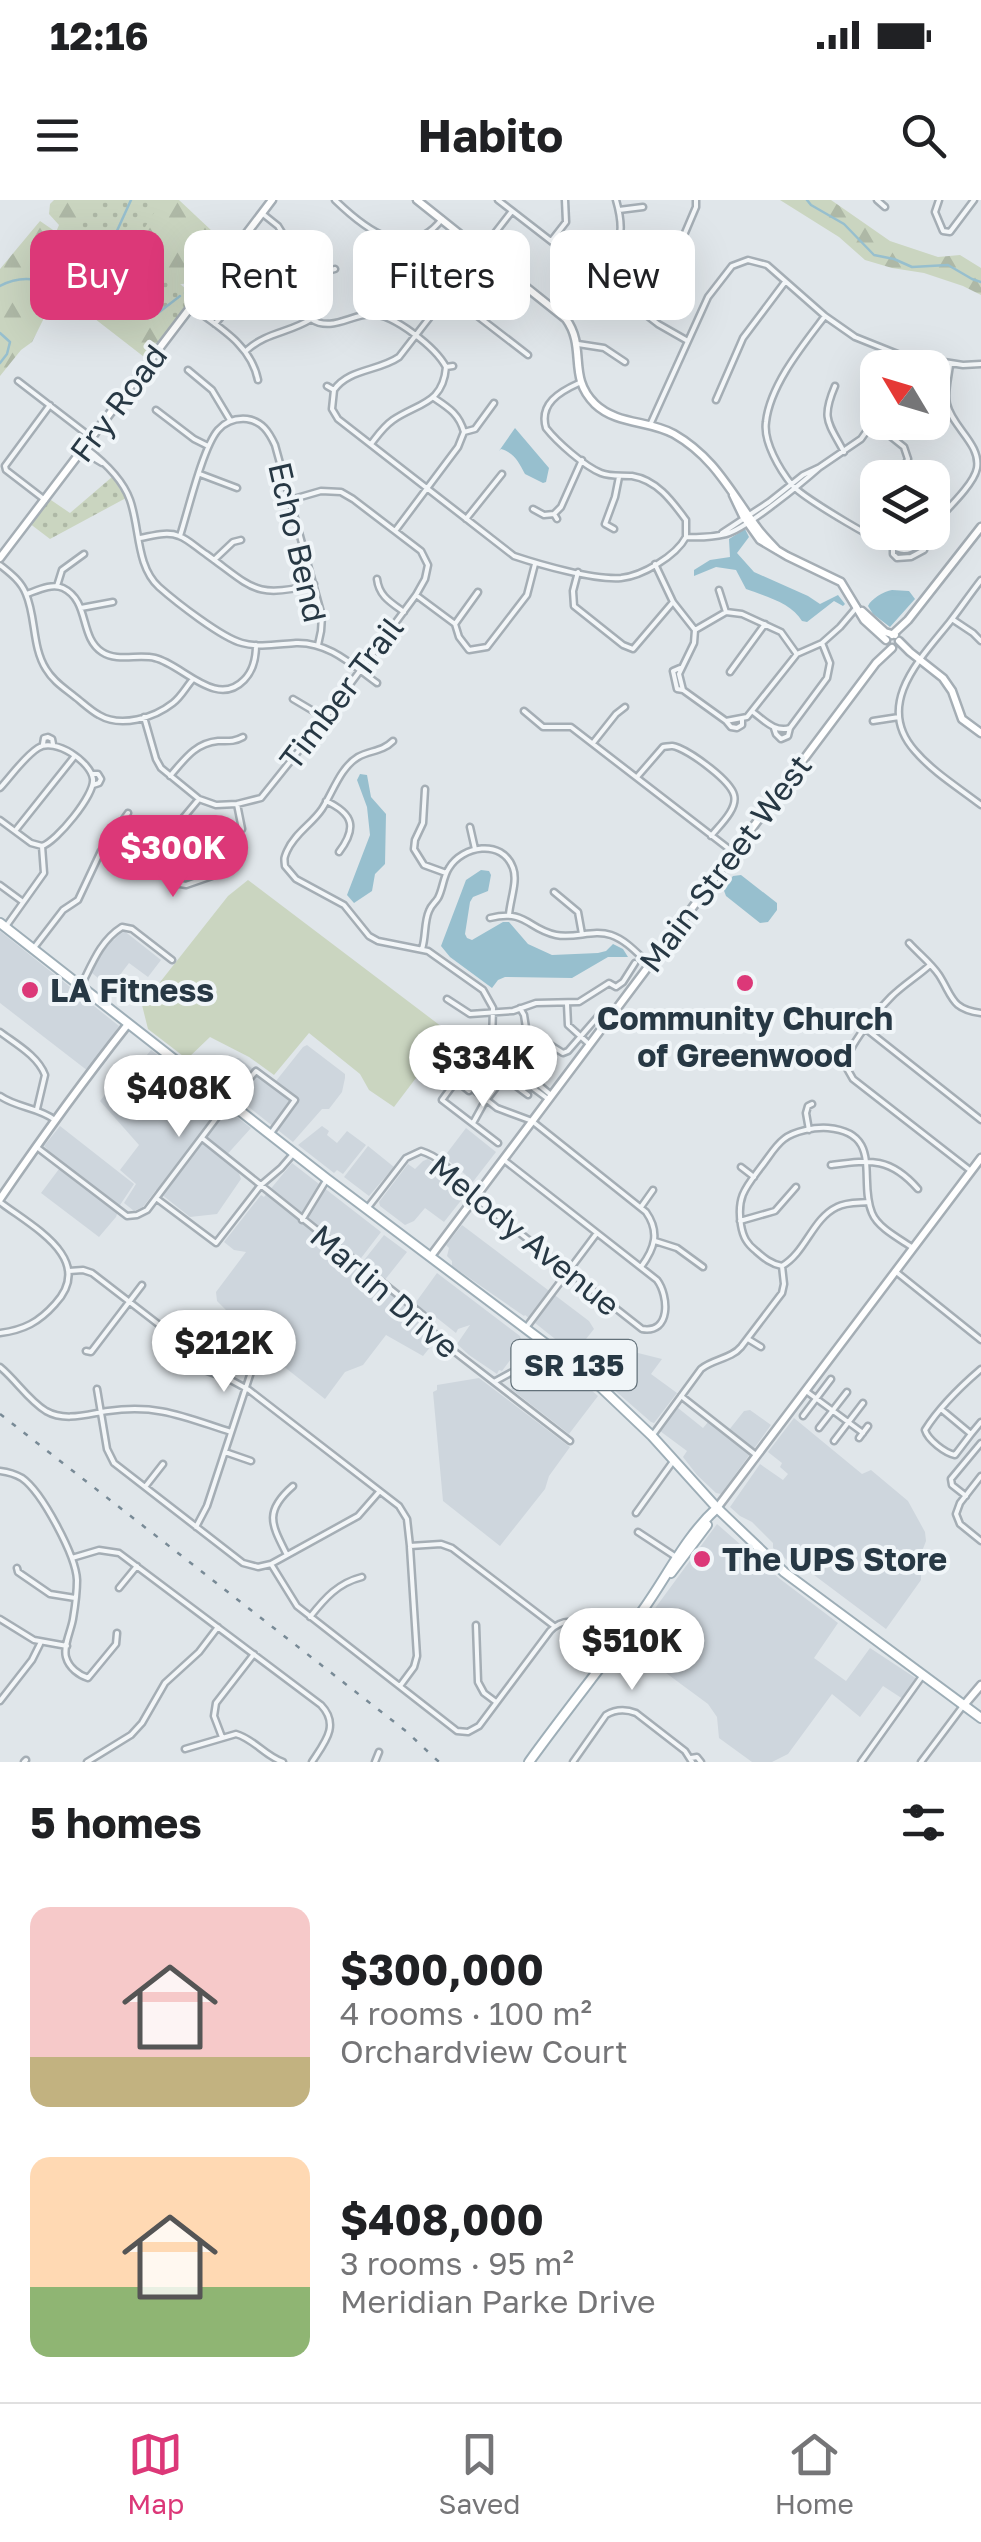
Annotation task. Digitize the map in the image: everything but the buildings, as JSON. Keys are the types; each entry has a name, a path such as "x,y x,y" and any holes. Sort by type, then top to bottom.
{"main road":[{"name":"SR 135","path":"3,925 327,1179 590,1377 652,1436 717,1508 800,1584 981,1718"},
{"path":"661,1584 676,1557 717,1508"},
{"path":"534,1759 717,1508"}],"street":[{"name":"Fry Road","path":"251,230 272,200"},
{"path":"334,200 372,230"},
{"path":"417,200 455,230"},
{"path":"498,200 550,240"},
{"path":"560,230 566,222 565,200"},
{"path":"616,200 620,230"},
{"path":"686,230 696,200"},
{"path":"877,200 885,207"},
{"path":"939,200 935,212 942,230 949,232 974,200"},
{"path":"619,210 644,207"},
{"path":"498,230 512,212"},
{"path":"263,214 280,230"},
{"path":"431,230 442,220"},
{"path":"650,424 708,297 732,266 742,261 767,265 825,316 854,336 886,350"},
{"path":"716,400 742,338 786,282"},
{"path":"530,290 574,330 579,383 596,405 618,419 670,431 709,459 760,540 841,582 857,606 892,641 943,678 962,719 981,732"},
{"path":"313,320 329,325 377,314 416,336 450,367 434,398 396,418 370,444"},
{"path":"825,316 788,366 765,424 770,448 793,486 860,528"},
{"name":"Fry Road","path":"1,556 184,317"},
{"path":"210,320 247,350 258,380"},
{"path":"215,324 218,320"},
{"path":"247,350 260,339 310,320"},
{"path":"429,320 388,364 340,380 334,390 332,409 338,419 514,556 536,564 624,578 671,556 686,537 686,520 650,482 602,474 550,434 543,422 544,411 551,400 579,383"},
{"path":"483,320 528,355"},
{"path":"653,320 686,340"},
{"path":"578,344 604,348 626,362"},
{"path":"950,364 981,364"},
{"path":"180,536 208,446 230,420 212,390 188,370"},
{"path":"18,381 92,438"},
{"path":"327,386 334,390"},
{"path":"835,386 826,419 844,452"},
{"path":"290,500 321,491 340,492 395,531 458,447 464,432 455,412 434,398"},
{"path":"464,432 475,429 494,404"},
{"path":"45,500 5,466 50,405"},
{"path":"156,410 208,446"},
{"path":"950,411 978,449 973,479 950,505"},
{"name":"Echo Bend","path":"230,420 254,420 270,434 322,616 318,645"},
{"path":"686,537 722,533 812,469 861,440"},
{"path":"84,449 102,462 130,499 144,564 156,584 227,638 243,644 318,645 336,653 377,684"},
{"path":"533,509 555,516 582,460"},
{"path":"200,474 237,488"},
{"path":"466,519 502,474"},
{"path":"973,479 981,475"},
{"path":"614,529 605,524 619,477"},
{"name":"Main Street West","path":"431,1256 981,527"},
{"name":"Timber Trail","path":"237,804 260,798 325,718 425,580 428,565 421,551 395,531"},
{"path":"140,538 180,536 248,585 262,590 289,591 314,584"},
{"path":"214,560 233,542 241,540"},
{"path":"57,586 62,570 84,554"},
{"path":"1,556 27,594 46,670 99,715 122,721 162,711 193,679"},
{"path":"416,594 454,624 469,650 486,647 528,595 536,564"},
{"path":"655,564 674,602 695,630 694,643 680,668 683,690 726,722 742,720 753,712 797,654 822,643 857,606"},
{"path":"578,572 572,591 574,606 633,649 674,602"},
{"path":"377,579 384,598 404,612"},
{"path":"981,580 920,660 901,693 900,717 905,737 917,754 981,804"},
{"path":"27,594 57,586 74,596 92,641 102,652 114,656 152,656 174,664 215,689 238,685 250,671 256,645"},
{"path":"719,590 726,612"},
{"path":"454,624 478,592"},
{"path":"81,608 113,602"},
{"path":"695,630 726,612 742,614 781,632 797,654"},
{"path":"952,619 981,642"},
{"path":"730,672 765,624"},
{"path":"753,712 774,728 790,728 827,678 830,663 822,643"},
{"path":"293,700 325,718"},
{"path":"592,744 625,707"},
{"path":"524,711 543,727 571,727 733,852"},
{"path":"144,717 161,768 199,799 216,805 237,804 242,830"},
{"path":"873,720 900,717"},
{"path":"170,776 202,745 243,738"},
{"path":"393,741 382,750 356,758 336,783 320,813 288,848 284,863 287,870 344,905 369,936 440,957 482,990 494,1013 492,1042 496,1054 529,1085 550,1097"},
{"path":"0,788 35,750 48,744 74,756 93,779 88,796 56,838 42,846 33,844 0,820"},
{"path":"637,777 663,747 673,746 720,775 734,794 734,802 710,836"},
{"path":"15,831 74,756"},
{"path":"425,789 424,823 414,849 424,864 446,873"},
{"path":"148,860 199,799"},
{"path":"326,801 342,810 350,821 349,836 339,852"},
{"path":"33,948 63,910 78,900 101,851 128,812"},
{"path":"117,826 137,842 148,860 174,884 186,885 212,876"},
{"path":"470,828 475,849"},
{"path":"3,925 44,873 42,846"},
{"path":"422,949 427,916 446,873 458,857 475,849 493,849 512,866 510,915"},
{"path":"0,885 23,902"},
{"path":"554,892 578,912 582,934"},
{"path":"490,918 510,915 552,934 613,936 650,964"},
{"path":"81,986 91,961 106,940 122,927 132,929 172,960"},
{"path":"909,944 940,977 956,1005 981,1013"},
{"path":"447,1000 470,1014 536,1003 580,1002 609,983 618,987 635,963"},
{"path":"930,965 894,994 866,1028 846,1056 846,1068 854,1079 971,1172"},
{"path":"567,1003 568,1025 590,1044"},
{"path":"520,1008 527,1034 561,1053 568,1051 601,1014"},
{"path":"0,1334 28,1327 47,1312 65,1291 69,1271 56,1245 0,1201 54,1120 128,1024"},
{"path":"866,1028 981,1120"},
{"path":"0,1032 44,1070 36,1109"},
{"path":"504,1160 640,1266 649,1255 655,1241 652,1221 641,1207 532,1122 504,1111 462,1086 464,1082 452,1070 468,1050 528,1095"},
{"path":"38,1148 127,1216 147,1210 256,1071 294,1099 270,1135"},
{"path":"473,1124 504,1077"},
{"path":"458,1078 442,1100 498,1144"},
{"path":"0,1096 54,1120"},
{"path":"809,1130 806,1113 812,1104"},
{"path":"782,1266 770,1262 743,1236 740,1199 784,1139 809,1130 829,1128 850,1134 863,1147 874,1219 913,1248"},
{"name":"Marlin Drive","path":"202,1138 424,1314 437,1336 570,1442"},
{"name":"Melody Avenue","path":"366,1209 406,1158 421,1151 455,1172 474,1197 649,1331 664,1316 666,1302 660,1283 640,1266"},
{"path":"156,1198 216,1243 261,1185 294,1153"},
{"path":"717,1508 981,1158"},
{"path":"831,1165 889,1165 918,1189"},
{"path":"740,1167 754,1177"},
{"path":"302,1220 327,1179"},
{"path":"740,1221 775,1211 796,1188"},
{"path":"641,1207 653,1190"},
{"path":"782,1266 832,1210 843,1204 869,1202"},
{"path":"525,1329 597,1232"},
{"path":"655,1241 678,1248 703,1268"},
{"path":"652,1436 708,1364 735,1354 748,1338 782,1293 782,1266"},
{"path":"69,1271 92,1273 162,1328 201,1369 246,1388 405,1514 417,1656 400,1686"},
{"path":"896,1271 981,1340"},
{"path":"86,1351 91,1352 142,1285"},
{"path":"748,1338 760,1348"},
{"path":"494,1382 524,1366 543,1342"},
{"path":"167,1362 182,1349"},
{"path":"0,1366 52,1414 74,1416 143,1407 231,1432"},
{"path":"196,1526 207,1506 254,1366"},
{"path":"981,1369 956,1390 925,1430 936,1444 955,1454 981,1422"},
{"path":"803,1416 831,1379"},
{"path":"97,1389 110,1457 116,1465 246,1565 272,1564 358,1516 380,1491"},
{"path":"806,1391 861,1435 868,1426"},
{"path":"818,1428 847,1392"},
{"path":"681,1396 758,1456"},
{"path":"834,1442 863,1403"},
{"path":"941,1409 971,1434"},
{"path":"966,1496 950,1480 981,1443"},
{"path":"225,1452 251,1461"},
{"path":"636,1513 674,1460"},
{"path":"145,1488 164,1464"},
{"path":"0,1471 26,1482 60,1531 72,1558 77,1578 66,1653 68,1663 88,1678 116,1644 117,1633"},
{"path":"981,1476 958,1508 957,1520 981,1541"},
{"path":"286,1556 273,1528 272,1516 282,1496 293,1486"},
{"path":"638,1532 676,1557"},
{"path":"410,1546 441,1544 452,1548 554,1626"},
{"path":"72,1558 97,1550 113,1551 321,1705 330,1715 330,1734 312,1762"},
{"path":"272,1564 293,1602 310,1617 464,1733 479,1726 554,1626 567,1620 578,1622 614,1648"},
{"path":"119,1588 137,1566"},
{"path":"17,1568 50,1594 75,1598"},
{"path":"310,1617 334,1590 362,1577"},
{"path":"0,1619 25,1636 67,1646"},
{"path":"476,1626 478,1682 496,1702"},
{"path":"87,1762 131,1735 165,1683 218,1627"},
{"path":"0,1701 41,1642"},
{"path":"222,1737 214,1716 216,1703 254,1654"},
{"path":"861,1762 924,1675"},
{"path":"0,1682 10,1689"},
{"path":"921,1762 981,1685"},
{"path":"572,1762 606,1715 628,1710 685,1751 691,1760 697,1757 700,1762"},
{"path":"185,1750 236,1734 283,1762"},
{"path":"375,1762 378,1752"}],"shaded area":[{"path":"123,930 161,960 148,977 129,963 110,988 92,973 93,968 112,939"},
{"path":"0,931 119,1026 88,1071 0,1003"},
{"path":"307,1045 345,1074 345,1078 342,1092 329,1109 322,1109 293,1142 217,1082 237,1058 276,1081"},
{"path":"151,1050 251,1128 223,1159 238,1171 241,1179 217,1214 190,1217 156,1190 143,1207 134,1211 124,1203 136,1184 120,1170 139,1145 100,1101 129,1065 138,1066"},
{"path":"60,1126 134,1184 116,1217 99,1237 41,1193 62,1165 44,1146"},
{"path":"322,1126 337,1143 347,1131 366,1145 343,1174 337,1170 334,1173 298,1145"},
{"path":"466,1128 496,1152 472,1183 444,1157"},
{"path":"368,1146 394,1167 369,1196 344,1177"},
{"path":"428,1159 450,1176 463,1198 444,1222 425,1208 405,1225 379,1202 408,1164 415,1169"},
{"path":"292,1163 381,1232 355,1266 411,1309 437,1273 520,1336 522,1344 502,1371 497,1374 457,1344 470,1325 456,1333 432,1314 429,1318 439,1336 423,1356 386,1335 363,1365 345,1372 325,1399 235,1328 228,1312 217,1301 216,1292 246,1252 234,1250 224,1242"},
{"path":"462,1225 589,1321 594,1329 574,1354 452,1266 446,1245"},
{"path":"384,1235 407,1252 384,1281 361,1264"},
{"path":"592,1340 603,1349 609,1343 662,1359 651,1374 677,1393 654,1423 604,1381 615,1366 600,1354 589,1368 583,1364 585,1360 580,1356"},
{"path":"538,1358 559,1373 565,1367 598,1396 569,1434 511,1389"},
{"path":"479,1378 570,1447 549,1476 545,1489 500,1546 443,1501 433,1392 437,1385"},
{"path":"678,1408 703,1428 708,1422 725,1435 744,1411 750,1410 771,1425 721,1494 697,1475 683,1457 687,1451 660,1431"},
{"path":"794,1418 862,1474 871,1470 908,1501 925,1532 921,1580 886,1629 790,1557 787,1560 752,1522 730,1507 760,1464 783,1480 788,1474 768,1452"},
{"path":"717,1524 838,1623 814,1658 846,1681 870,1648 917,1679 903,1699 883,1686 860,1717 832,1694 788,1754 772,1762 752,1762 719,1738 717,1717 708,1704 628,1645"}],"green space":[{"path":"54,200 179,200 211,230 184,230 184,284 176,285 174,324 148,360 96,320 164,320 164,230 57,230 59,225 49,214"},
{"path":"96,200 162,200 143,230 68,230"},
{"path":"780,200 831,200 890,241 938,257 960,255 981,268 981,295 924,273 865,260 839,237"},
{"path":"40,221 53,230 32,230"},
{"path":"30,233 30,320 43,320 32,342 0,376 0,269"},
{"path":"164,271 184,287 184,317 177,326 164,316"},
{"path":"112,477 126,498 50,539 29,523 48,498 70,513"},
{"path":"248,880 450,1033 394,1107 369,1090 360,1074 309,1033 274,1075 210,1037 187,1059 148,1029 142,1005 228,896"}],"water":[{"path":"515,428 549,468 546,482 525,474 513,456 499,451"},
{"path":"745,529 749,537 737,553 754,572 820,604 838,595 845,604 834,601 807,622 785,605 746,589 736,570 716,567 694,576 694,570 710,560 730,557 729,539"},
{"path":"892,590 909,591 915,599 890,627 868,606"},
{"path":"360,774 367,775 371,797 386,814 385,864 375,874 372,891 354,903 347,895 370,835 367,807 357,780"},
{"path":"481,870 491,875 488,891 470,902 467,938 472,940 509,922 528,944 552,955 598,953 613,944 628,957 608,957 572,978 505,977 492,988 441,946 466,880"},
{"path":"741,875 777,903 768,922 760,923 726,896 723,888 733,876"}],"waterway":[{"path":"0,286 31,279 61,292 99,282 118,266 111,244 131,200"},
{"path":"807,200 844,224 874,255 912,267 948,265 981,282"},
{"path":"164,308 180,296"},
{"path":"0,333 10,342 0,363"}],"railway":[{"path":"0,1414 407,1732 439,1762"}],"place":[{"name":"Community Church of Greenwood","path":"745,983"},
{"name":"LA Fitness","path":"30,990"},
{"name":"The UPS Store","path":"702,1559"}]}
